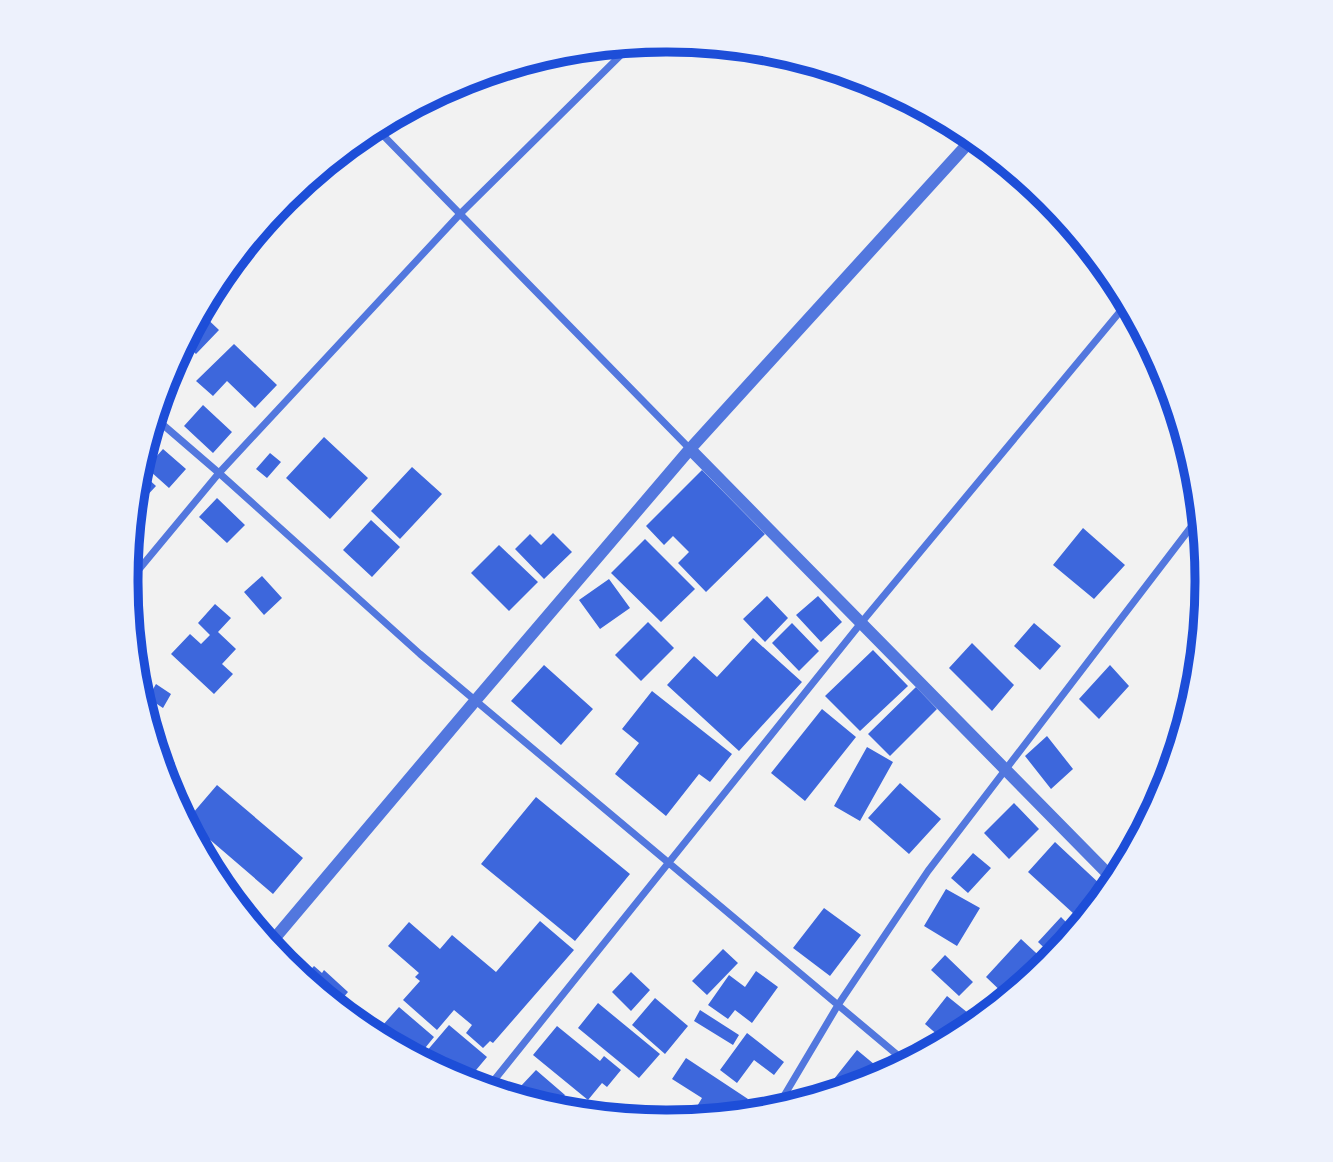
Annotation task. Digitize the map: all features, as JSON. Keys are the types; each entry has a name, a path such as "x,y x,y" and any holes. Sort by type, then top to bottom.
{"street":[{"path":"138,570 219,473 460,214 622,55"},
{"path":"383,135 1107,873"},
{"path":"276,937 690,449 966,146"},
{"path":"494,1080 861,623 1120,311"},
{"path":"162,424 419,654 898,1056"},
{"path":"784,1096 838,1005 928,870 1192,526"}],"building":[{"path":"208,319 219,330 196,354 192,350"},
{"path":"234,344 277,385 255,408 227,381 213,396 196,381"},
{"path":"203,405 232,432 213,453 184,426"},
{"path":"324,437 368,478 330,519 286,478"},
{"path":"163,449 186,469 169,488 150,471 153,456 155,458"},
{"path":"270,453 281,462 267,478 256,469"},
{"path":"412,467 442,494 400,539 371,511"},
{"path":"702,470 765,534 706,592 678,563 689,552 673,536 664,545 646,526"},
{"path":"148,479 156,486 145,498"},
{"path":"217,498 245,525 227,543 199,517"},
{"path":"371,520 400,547 372,577 343,550"},
{"path":"1083,528 1125,565 1094,599 1053,565"},
{"path":"553,533 572,552 544,579 515,549 530,534 541,545"},
{"path":"645,539 695,589 661,622 611,573"},
{"path":"499,545 538,582 509,611 471,573"},
{"path":"262,576 282,598 264,615 244,592"},
{"path":"609,579 630,608 600,629 579,600"},
{"path":"767,596 788,618 765,642 743,619"},
{"path":"818,596 842,622 821,642 796,615"},
{"path":"215,604 231,618 218,632 236,649 222,664 233,674 214,694 171,654 190,634 201,644 210,635 198,623"},
{"path":"648,622 674,648 641,681 615,655"},
{"path":"792,623 819,651 799,671 772,643"},
{"path":"1034,623 1061,646 1040,670 1014,646"},
{"path":"753,638 802,682 739,751 667,685 694,656 717,677"},
{"path":"972,643 1014,685 992,711 949,668"},
{"path":"873,650 908,686 860,731 825,696"},
{"path":"544,665 593,709 561,745 511,701"},
{"path":"1110,665 1129,686 1099,719 1079,699"},
{"path":"156,684 171,694 163,708 152,701 150,694"},
{"path":"916,687 937,709 890,756 868,734"},
{"path":"652,691 732,754 710,782 699,774 666,816 615,774 639,743 622,729"},
{"path":"822,709 856,737 805,801 771,773"},
{"path":"1047,736 1073,769 1051,789 1025,756"},
{"path":"867,747 893,762 860,821 834,806"},
{"path":"900,783 941,819 909,854 868,818"},
{"path":"217,785 303,858 273,894 203,834 192,814"},
{"path":"536,797 630,874 575,941 481,864"},
{"path":"1014,803 1039,829 1009,859 984,833"},
{"path":"1055,842 1100,884 1074,914 1028,872"},
{"path":"973,853 991,868 968,893 951,878"},
{"path":"946,889 980,908 957,946 924,926"},
{"path":"824,908 861,935 830,976 793,948"},
{"path":"1061,917 1068,924 1046,949 1038,942"},
{"path":"540,921 574,950 493,1043 490,1041 483,1048 466,1033 472,1025 454,1010 437,1030 403,1000 420,981 415,977 419,973 388,946 409,922 440,949 452,935 496,972"},
{"path":"1021,939 1039,956 1000,990 986,977"},
{"path":"723,949 738,963 707,995 692,981"},
{"path":"945,955 973,982 959,996 931,970"},
{"path":"314,966 322,973 324,970 348,992 343,998 310,971"},
{"path":"756,971 778,987 752,1023 735,1010 728,1019 708,1005 729,975 745,987"},
{"path":"631,972 650,990 631,1011 612,992"},
{"path":"947,996 969,1014 938,1035 925,1024"},
{"path":"655,998 688,1026 665,1054 632,1025"},
{"path":"598,1003 660,1054 639,1078 578,1028"},
{"path":"399,1007 434,1037 423,1050 382,1026"},
{"path":"700,1010 739,1035 733,1045 694,1021"},
{"path":"449,1025 487,1057 474,1073 426,1052"},
{"path":"557,1026 600,1061 604,1056 621,1070 607,1087 602,1083 588,1100 533,1055"},
{"path":"747,1033 784,1062 774,1075 754,1060 737,1083 720,1070"},
{"path":"857,1050 876,1066 836,1081 834,1079"},
{"path":"686,1058 748,1099 745,1103 696,1108 702,1098 672,1079"},
{"path":"536,1070 565,1095 562,1099 520,1087"}]}
